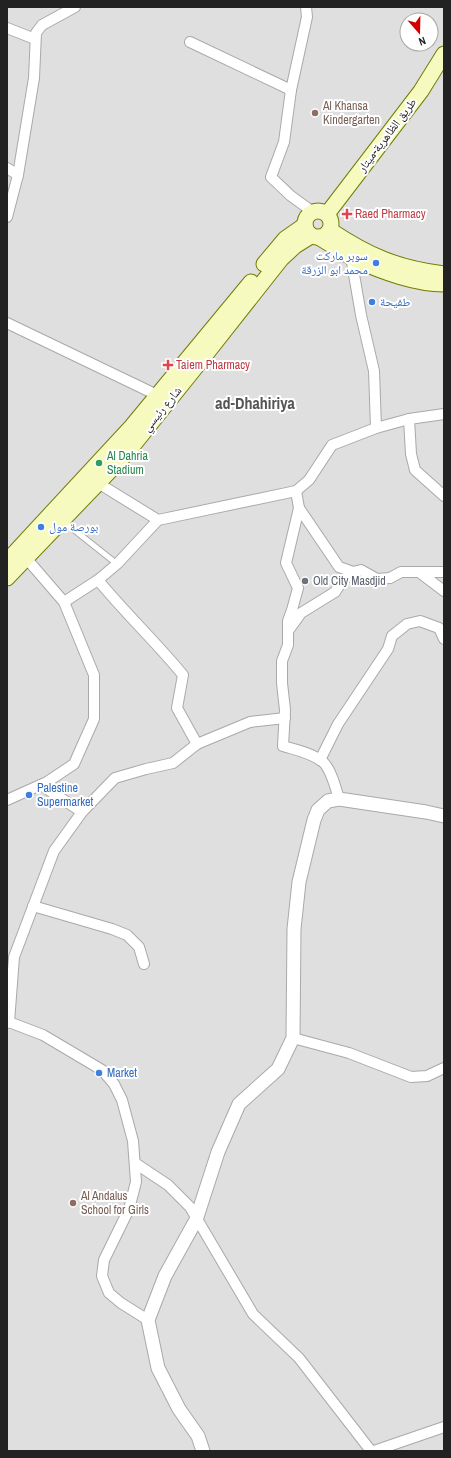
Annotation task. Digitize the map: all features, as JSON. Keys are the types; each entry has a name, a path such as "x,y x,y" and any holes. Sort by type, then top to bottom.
{"main road":[{"name":"طريق الظاهرية-ميتار","path":"318,226 421,91 444,54"},
{"path":"318,226 351,257 377,268 414,280 444,284"},
{"path":"318,226 380,259 404,267 444,274"},
{"name":"شارع رئيسي","path":"16,557 62,520 126,453 160,402 285,239 318,226"},
{"name":"شارع رئيسي","path":"7,578 16,557 132,426 160,402"}],"street":[{"path":"7,217 18,175 34,78 36,33 42,25 75,7"},
{"path":"306,7 307,17 291,90 284,142 271,177 291,196 318,226"},
{"path":"7,28 35,39"},
{"path":"190,42 291,90"},
{"path":"7,168 18,175"},
{"path":"351,257 361,314 374,371 376,428"},
{"path":"7,323 160,402"},
{"path":"64,602 98,580 117,564 158,520 296,491 309,480 332,445 376,428 409,419 444,414"},
{"path":"409,419 411,454 415,470 444,496"},
{"path":"98,482 158,520"},
{"path":"296,491 299,508 286,563 298,588 288,621 288,645 282,661 285,718 283,746 309,754 324,763 333,780 339,799"},
{"path":"299,508 339,568 353,572"},
{"path":"7,800 41,785 74,764 94,719 94,675 64,602 16,557"},
{"path":"288,631 302,613 335,592 342,581 353,572 361,570 377,579 390,578 401,572 444,572"},
{"path":"419,572 444,591"},
{"path":"98,580 118,605 155,642 183,675 178,708 197,744"},
{"path":"320,760 338,724 388,649 392,636 407,624 420,620 442,627 444,639"},
{"path":"148,1320 108,1293 102,1276 104,1260 129,1209 136,1182 133,1141 122,1100 114,1084 102,1070 43,1034 8,1022 11,956 33,906 54,850 82,812 114,778 173,763 197,744 250,722 285,718"},
{"path":"41,785 82,812"},
{"path":"203,1451 198,1436 179,1408 158,1368 148,1320 165,1276 196,1220 218,1152 239,1104 278,1069 293,1038 294,929 299,882 314,820 318,810 328,801 339,799 444,816"},
{"path":"33,906 112,929 127,935 139,947 144,964"},
{"path":"293,1038 349,1053 411,1077 427,1076 444,1068"},
{"path":"134,1163 168,1185 190,1207 196,1220 253,1314 299,1358 371,1451"},
{"path":"374,1451 444,1427"}],"lane":[{"path":"62,520 117,564"}],"shaded area":[{"path":"7,7 444,7 444,1451 7,1451"}],"place":[{"name":"Al Khansa Kindergarten","path":"315,113"},
{"name":"Raed Pharmacy","path":"347,214"},
{"name":"سوبر ماركت محمد ابو الزرقة","path":"376,263"},
{"name":"طفيحة","path":"372,302"},
{"name":"Taiem Pharmacy","path":"168,365"},
{"name":"Al Dahria Stadium","path":"99,463"},
{"name":"بورصة مول","path":"41,527"},
{"name":"Old City Masdjid","path":"305,581"},
{"name":"Palestine Supermarket","path":"29,795"},
{"name":"Market","path":"99,1073"},
{"name":"Al Andalus School for Girls","path":"73,1203"}],"district":[{"name":"ad-Dhahiriya","path":"255,403"}]}
